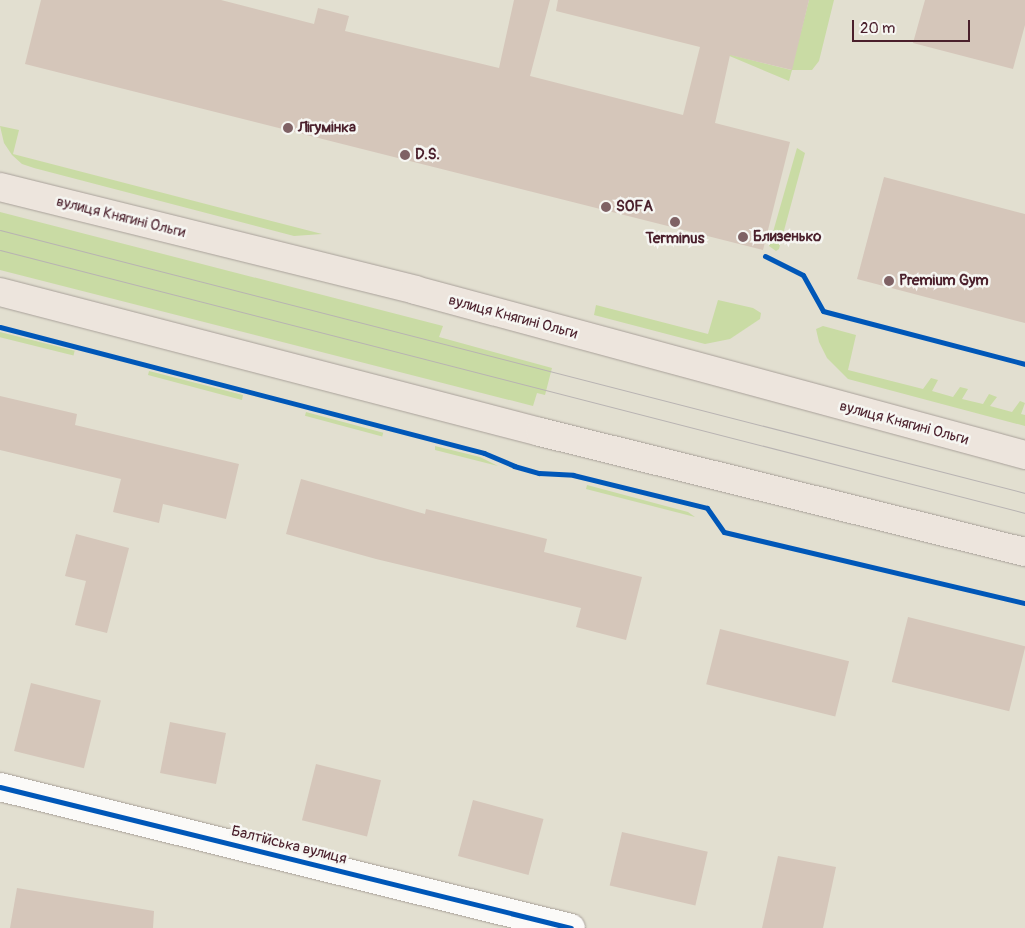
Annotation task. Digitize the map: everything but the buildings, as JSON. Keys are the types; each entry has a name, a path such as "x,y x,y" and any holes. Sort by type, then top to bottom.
{"main road":[{"name":"вулиця Княгині Ольги","path":"0,187 415,290 1025,455"},
{"path":"0,292 540,432 1025,552"}],"street":[{"name":"Балтійська вулиця","path":"0,787 571,928"}],"green space":[{"path":"809,0 834,0 819,61 812,70 792,70 789,81 720,52 791,70"},
{"path":"0,126 19,130 13,154 322,234 294,236 22,164 12,155 4,143"},
{"path":"797,148 805,153 779,249 776,251 769,246"},
{"path":"0,212 443,326 439,337 552,368 545,395 537,393 533,406 0,270"},
{"path":"718,300 753,308 761,313 760,319 730,339 705,344 594,315 596,305 708,334"},
{"path":"823,326 856,335 848,370 923,389 931,378 938,380 932,391 953,397 960,387 968,389 962,399 983,404 989,394 997,397 990,406 1012,412 1020,401 1025,403 1021,414 1025,415 1025,426 848,379 827,358 819,342 816,329"},
{"path":"0,332 75,351 74,355 0,337"},
{"path":"149,371 243,395 242,400 148,375"},
{"path":"306,412 383,433 382,437 305,416"},
{"path":"435,446 480,457 498,466 435,450"},
{"path":"587,485 688,512 695,517 586,489"}],"tram line":[{"path":"0,230 1025,493"},
{"path":"0,250 1025,513"}],"cycle path":[{"path":"765,256 803,275 823,311 1025,364"},
{"path":"0,327 484,453 514,466 539,473 573,475 707,508 724,532 1025,603"},
{"path":"0,787 571,928"}],"place":[{"name":"Лігумінка","path":"288,128"},
{"name":"D.S.","path":"405,155"},
{"name":"SOFA","path":"606,207"},
{"name":"Terminus","path":"675,222"},
{"name":"Близенько","path":"743,237"},
{"name":"Premium Gym","path":"889,281"}]}
